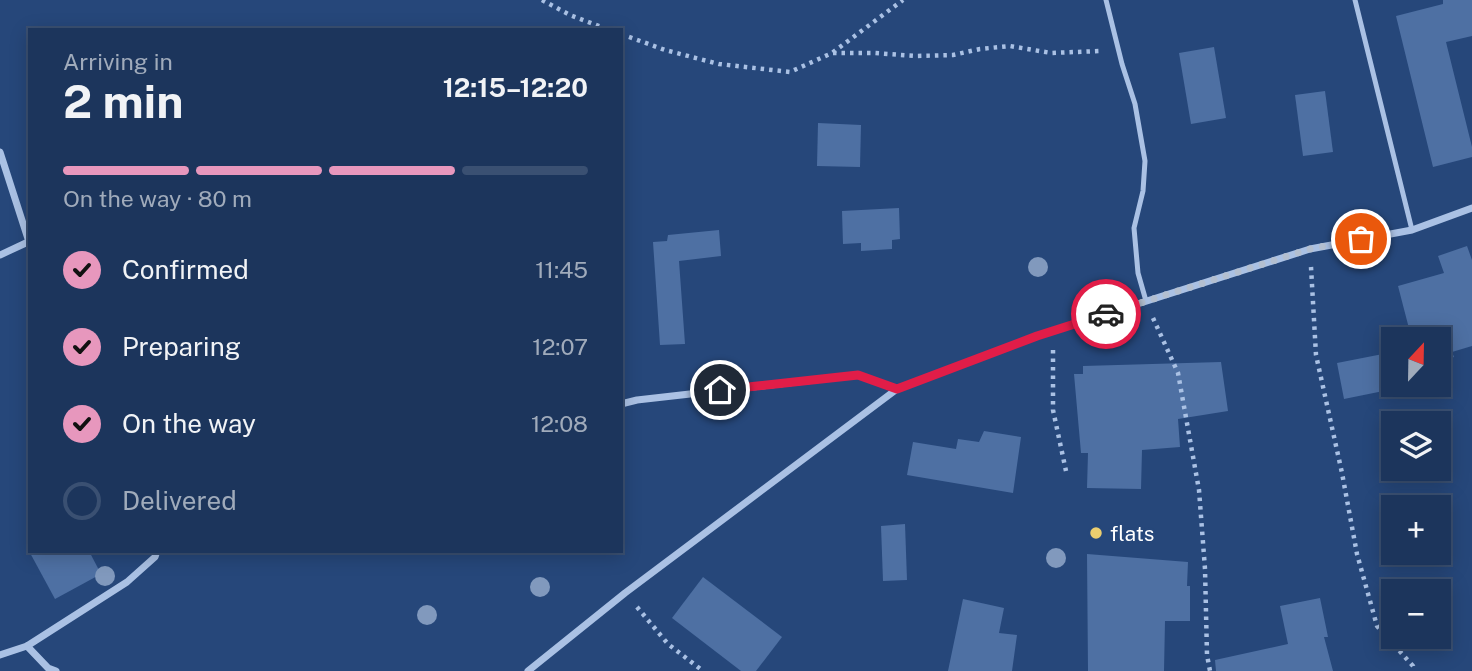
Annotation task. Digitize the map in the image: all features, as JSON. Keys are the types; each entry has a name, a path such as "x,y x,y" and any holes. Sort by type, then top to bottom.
{"street":[{"path":"0,152 28,241"},
{"path":"528,671 625,593 897,389 1052,331 1310,249 1412,230 1472,208"},
{"path":"0,255 28,244"},
{"path":"623,404 858,375 897,389"},
{"path":"0,655 27,646 127,582 155,558 156,553"},
{"path":"27,646 48,668 56,671"}],"lane":[{"path":"1106,0 1135,104 1145,161 1143,191 1134,228 1138,273 1146,301"},
{"path":"1355,0 1412,230"}],"path":[{"path":"541,0 604,28"},
{"path":"623,35 665,50 719,64 790,72 832,53 903,0"},
{"path":"832,53 953,55 1010,46 1051,52 1119,50"},
{"path":"1310,249 1316,355 1357,554 1377,626 1413,666 1414,671"},
{"path":"1146,301 1178,373 1199,490 1210,671"},
{"path":"1052,331 1053,410 1066,471"},
{"path":"625,593 668,644 704,671"}],"building":[{"path":"1443,0 1472,0 1472,36 1446,42 1472,147 1472,157 1433,167 1396,16 1443,4"},
{"path":"1214,47 1226,118 1191,124 1179,53"},
{"path":"1325,91 1333,152 1303,156 1295,95"},
{"path":"818,123 861,125 860,167 817,166"},
{"path":"899,208 900,239 892,240 892,249 861,251 861,243 843,244 842,211"},
{"path":"719,230 721,256 679,261 685,344 660,345 653,242 667,241 668,235"},
{"path":"1467,246 1472,260 1472,346 1452,352 1454,357 1451,358 1451,327 1409,327 1398,286 1444,273 1438,256"},
{"path":"1381,354 1381,391 1344,399 1337,363"},
{"path":"1221,362 1228,411 1178,419 1180,447 1142,450 1141,489 1087,488 1088,453 1081,453 1074,374 1083,374 1083,366"},
{"path":"984,431 1021,437 1013,493 907,475 913,442 956,449 958,439 979,442"},
{"path":"905,524 907,580 883,581 881,526"},
{"path":"30,553 90,553 101,574 55,599"},
{"path":"1087,554 1188,562 1190,621 1165,621 1164,671 1088,671"},
{"path":"703,577 782,637 756,671 741,671 672,618"},
{"path":"1320,598 1328,637 1324,637 1333,671 1216,671 1215,660 1288,644 1280,606"},
{"path":"963,599 1004,608 999,633 1017,635 1012,671 948,671"}],"way so far":[{"path":"1106,314 1310,249 1361,239"}],"place":[{"name":"flats","path":"1096,533"}],"route":[{"path":"720,390 858,375 897,389 1037,336 1106,314"}]}
